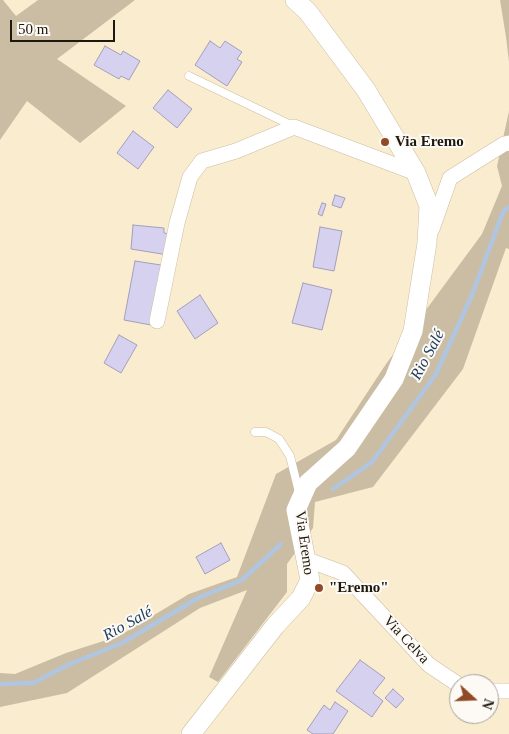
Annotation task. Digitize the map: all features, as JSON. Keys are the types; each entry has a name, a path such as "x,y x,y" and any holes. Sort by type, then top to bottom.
{"street":[{"name":"Via Eremo","path":"191,734 275,626 301,598 310,580 308,560 296,510 308,483 347,448 394,379 413,331 427,243 429,206 416,173 366,90 308,12 294,0"},
{"path":"157,321 190,177 202,161 236,151 294,127 416,173"},
{"path":"427,243 450,178 504,144 509,144"},
{"name":"Via Celva","path":"308,560 344,573 429,665 449,678"}],"lane":[{"path":"189,76 294,127"},
{"path":"255,432 266,432 279,439 290,456 301,499"}],"shaded area":[{"path":"0,0 3,0 16,16 38,0 135,0 57,59 126,106 80,143 27,101 0,140"},
{"path":"500,0 509,0 509,62 506,37"},
{"path":"509,111 509,249 506,248 463,369 373,487 315,502 313,528 287,564 287,592 218,682 209,677 247,590 200,608 67,693 0,707 0,673 15,674 66,653 119,636 189,594 237,577 276,474 336,440 386,364 482,234 502,186 497,166"}],"building":[{"path":"210,41 220,48 225,41 242,52 237,59 242,62 227,86 195,65"},
{"path":"105,46 121,55 123,51 140,61 129,80 121,76 119,79 94,65"},
{"path":"168,90 192,109 177,128 153,108"},
{"path":"133,131 154,147 138,169 117,153"},
{"path":"335,195 345,198 341,208 332,205"},
{"path":"322,203 326,204 322,216 318,214"},
{"path":"133,225 164,228 164,233 170,234 168,255 131,249"},
{"path":"320,227 342,231 334,271 313,267"},
{"path":"135,261 161,265 151,325 124,320"},
{"path":"303,283 332,290 322,330 292,323"},
{"path":"200,295 218,323 195,339 177,311"},
{"path":"119,335 137,345 121,373 104,363"},
{"path":"221,543 230,560 205,574 196,557"},
{"path":"360,660 385,678 373,693 383,701 372,717 336,691"},
{"path":"393,689 404,699 396,708 385,698"},
{"path":"335,702 348,711 333,734 313,734 307,730 324,705 330,710"}],"waterway":[{"name":"Rio Salé","path":"333,489 372,462 436,374 472,295 503,212 509,207"},
{"name":"Rio Salé","path":"0,684 33,683 70,664 122,643 198,598 242,580 281,544"}],"place":[{"name":"Via Eremo","path":"385,142"},
{"name":"\"Eremo\"","path":"319,588"}]}
